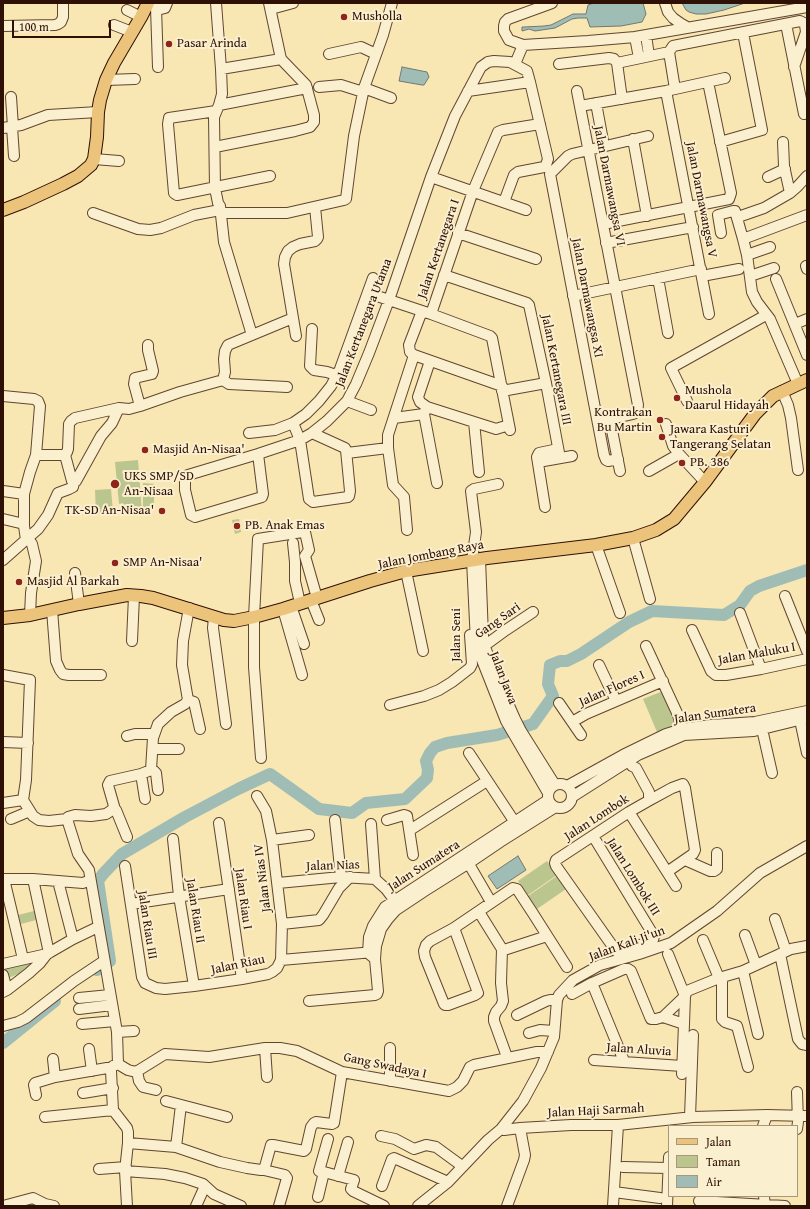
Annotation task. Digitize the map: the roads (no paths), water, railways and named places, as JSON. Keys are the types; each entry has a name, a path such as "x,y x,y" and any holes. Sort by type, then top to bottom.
{"main road":[{"path":"3,210 49,191 78,176 91,165 94,159 100,100 106,80 114,63 141,17 152,5"},
{"name":"Jalan Jombang Raya","path":"3,618 30,615 127,595 153,598 224,620 234,620 254,617 406,571 473,560 596,545 633,538 656,530 674,519 755,414 773,396 802,382"}],"street":[{"path":"3,26 58,24 61,22 63,3"},
{"path":"152,5 161,10 165,8 167,3"},
{"path":"216,3 222,94 214,117 215,188 224,242 252,335"},
{"path":"215,147 295,131 312,125 315,118 307,88 281,59 270,6 293,3"},
{"path":"93,213 138,228 150,230 161,228 194,215 220,212 288,213 346,199 354,136 363,90 390,14 392,3"},
{"path":"552,3 508,19 504,26 506,37 511,42 520,44 588,41 646,35 807,7"},
{"path":"665,3 668,12 673,18 680,24 687,27"},
{"path":"152,5 158,67"},
{"path":"127,10 141,17"},
{"path":"560,64 609,58 614,59 617,62 669,52 672,46 800,21 804,23 806,32 794,67"},
{"path":"786,24 804,114"},
{"path":"114,25 132,32"},
{"path":"720,142 762,130 743,33"},
{"path":"646,35 649,56"},
{"path":"635,36 639,58"},
{"path":"504,202 514,175 518,172 544,167 548,159 527,71 512,63 520,44"},
{"path":"329,54 361,47 376,54"},
{"name":"Jalan Darmawangsa V","path":"669,52 671,90 689,208 709,314"},
{"path":"221,69 281,59"},
{"name":"Jalan Kertanegara Utama","path":"258,454 263,494 262,497 195,517 192,516 184,484 187,476 300,440 328,421 347,401 354,389 389,300 431,177 455,116 481,67 494,60 512,63"},
{"path":"617,62 622,99"},
{"path":"580,106 671,90 725,78"},
{"path":"106,80 135,79"},
{"path":"468,91 530,82"},
{"path":"603,224 726,201 729,199 731,196 708,82"},
{"path":"319,87 340,85 391,98"},
{"path":"270,176 177,195 174,193 168,120 170,117 307,88"},
{"name":"Jalan Darmawangsa VI","path":"577,91 639,409 633,414 610,420"},
{"path":"11,97 9,127 14,156"},
{"name":"Jalan Darmawangsa VI","path":"596,103 604,146"},
{"path":"9,127 48,115 98,112"},
{"name":"Jalan Kertanegara I","path":"414,355 410,352 409,345 444,275 472,192 498,132 540,124"},
{"path":"588,149 648,136"},
{"path":"633,139 647,216"},
{"path":"783,142 785,169 790,193"},
{"name":"Jalan Darmawangsa XI","path":"588,149 568,156 550,174 605,459 608,461 618,459"},
{"path":"94,159 119,161"},
{"path":"768,177 785,169"},
{"path":"738,218 764,208 790,193 807,176"},
{"path":"431,177 472,192"},
{"name":"Jalan Kertanegara I","path":"472,192 526,210"},
{"path":"296,336 284,257 293,247 317,239 315,207"},
{"path":"721,233 718,215 734,211 736,212 747,255 752,292 766,315 770,318 802,382"},
{"path":"743,239 807,215"},
{"path":"606,243 693,227"},
{"path":"458,234 536,259"},
{"path":"747,255 770,247"},
{"path":"750,276 774,268"},
{"path":"573,296 658,278 739,269"},
{"name":"Jalan Kertanegara III","path":"444,275 529,305 546,383 559,454"},
{"path":"249,433 275,430 293,423 306,414 331,386 340,369 373,278"},
{"path":"658,278 668,333"},
{"path":"776,279 807,355"},
{"path":"368,293 426,312 490,336 492,338 509,428 496,429 474,422 425,411 394,418"},
{"path":"687,401 671,368 766,315"},
{"path":"224,380 224,359 228,345 293,318"},
{"path":"795,324 807,319"},
{"path":"312,329 310,366 314,370 336,375"},
{"path":"140,406 134,384 135,378 152,374 148,345"},
{"path":"408,530 404,498 393,484 388,448 388,435 414,355 502,389 546,383"},
{"path":"430,361 418,397 425,411 438,483"},
{"path":"224,380 229,384 287,387"},
{"path":"74,482 72,480 65,455 68,448 69,424 75,418 119,408 129,409 180,392 224,380"},
{"path":"782,391 788,405 791,418 798,470"},
{"path":"3,396 34,399 40,406 36,456 24,494 24,524 27,539 32,544 36,561 31,593 30,615"},
{"path":"347,401 371,410"},
{"path":"3,560 38,529 48,515 58,493 73,487 74,482 76,481 101,436 112,423 119,408"},
{"path":"598,422 610,420 620,471"},
{"path":"474,422 479,472"},
{"path":"293,423 300,440 309,499 313,502 350,496 347,453 344,448 312,433"},
{"path":"666,424 673,446 704,482"},
{"path":"347,453 388,448"},
{"path":"545,507 538,462 559,454 572,456"},
{"path":"649,471 679,454"},
{"path":"36,456 65,455"},
{"path":"473,560 476,532 471,491 498,484"},
{"path":"3,491 24,494"},
{"path":"3,519 24,524"},
{"path":"261,758 254,666 254,617 258,539 304,532 309,550 305,556 308,567 300,603 302,675"},
{"path":"633,538 650,599"},
{"path":"293,542 295,581 300,603 304,644"},
{"path":"596,545 620,613"},
{"name":"Jalan Jawa","path":"473,560 476,643 481,648 504,694 513,725 550,800"},
{"name":"Jalan Seni","path":"390,705 424,696 439,690 470,668 472,664 469,585 473,560"},
{"path":"295,570 308,567"},
{"path":"406,571 423,651"},
{"path":"75,573 80,604"},
{"path":"132,641 134,596"},
{"path":"785,596 807,651"},
{"path":"300,603 319,620"},
{"path":"188,700 182,665 183,641 189,608"},
{"path":"52,610 56,661 60,670 64,674 69,675 101,675"},
{"name":"Gang Sari","path":"481,648 533,612"},
{"path":"740,613 761,669"},
{"path":"214,617 213,628 226,724"},
{"name":"Jalan Maluku I","path":"692,630 711,671 714,674 726,675 807,659"},
{"path":"646,646 678,715 683,732"},
{"path":"599,665 616,701"},
{"path":"3,675 30,680 24,800 33,816 39,820 49,821 67,819 68,817 75,815 91,816 106,814 113,808"},
{"name":"Jalan Flores I","path":"572,722 586,714 663,681"},
{"path":"188,700 194,702 200,729"},
{"path":"127,837 116,810 113,808 108,782 149,771 151,768 154,734 158,724 170,712 185,704 188,700"},
{"name":"Jalan Flores I","path":"559,703 581,735"},
{"name":"Jalan Sumatera","path":"572,797 638,755 683,732 755,722 807,711"},
{"path":"804,719 807,752"},
{"name":"Jalan Sumatera","path":"683,732 754,731 804,719"},
{"name":"Jalan Jawa","path":"513,725 555,785"},
{"path":"762,729 772,773"},
{"path":"127,736 135,734 154,734"},
{"path":"3,742 28,743"},
{"path":"153,749 179,748"},
{"path":"469,753 514,822"},
{"name":"Jalan Sumatera","path":"567,786 628,761"},
{"name":"Jalan Lombok","path":"628,761 644,795 650,798"},
{"path":"151,768 156,773 158,790"},
{"path":"141,774 145,799"},
{"path":"410,830 487,781"},
{"path":"561,784 567,786 571,791 572,797 570,803 568,806 561,809 550,800 550,788 555,785 561,784"},
{"name":"Jalan Lombok","path":"616,951 556,866 558,859 650,798 683,784 685,788 695,848 693,854 685,860"},
{"name":"Jalan Nias IV","path":"256,796 266,811 272,840 282,924 281,960"},
{"path":"3,803 24,800"},
{"name":"Jalan Sumatera","path":"309,1001 376,994 378,991 373,955 381,928 398,904 466,859 514,822 550,800"},
{"name":"Jalan Sumatera","path":"466,859 500,842 550,800"},
{"path":"11,819 30,811"},
{"path":"630,812 676,886"},
{"path":"387,820 406,815 408,818 413,855"},
{"path":"67,819 78,854 87,867 117,1032 112,1088 113,1110 128,1130 125,1169 127,1206"},
{"path":"282,924 319,920 324,916 345,877 335,820"},
{"name":"Jalan Riau I","path":"219,823 242,979"},
{"path":"371,824 374,878"},
{"path":"272,840 309,835"},
{"name":"Jalan Lombok III","path":"593,836 654,936 653,940 650,942 616,951"},
{"name":"Jalan Riau II","path":"172,839 179,896 194,986"},
{"name":"Jalan Kali Ji'un","path":"557,1000 559,995 573,980 600,965 670,943 717,911 760,873 807,846"},
{"path":"667,872 685,860 710,871 714,871 716,869 717,853"},
{"path":"466,859 492,902"},
{"name":"Jalan Riau III","path":"125,866 142,977 145,983 149,986"},
{"name":"Jalan Nias","path":"278,883 345,877 374,878 386,889 398,904"},
{"path":"23,959 3,879 33,879 83,883 90,880"},
{"path":"33,879 48,954"},
{"path":"58,881 73,939"},
{"path":"454,928 478,993 445,1005 425,957 424,951 426,945 430,941 479,912 513,888 517,889 567,967"},
{"path":"131,904 229,889"},
{"path":"479,912 502,949 501,983 503,1001 496,1012 494,1021 507,1057"},
{"path":"775,919 783,953 798,1039 802,1044 807,1045"},
{"path":"5,991 40,963 48,954 73,939 98,927"},
{"path":"745,935 756,965"},
{"path":"502,949 504,950 547,936"},
{"path":"703,940 721,977 722,1019 725,1022 737,1026 748,1067"},
{"path":"572,994 592,983 624,969 630,969 650,1017 656,1020 663,1017 687,991 756,965 783,953 807,946"},
{"path":"3,964 48,954"},
{"path":"663,1017 684,1024 684,996 668,954"},
{"name":"Jalan Riau","path":"149,986 165,989 194,986 268,974 277,968 281,960 373,955"},
{"path":"3,1026 26,1018 74,981 104,963"},
{"path":"743,970 758,1034"},
{"path":"3,975 5,991"},
{"path":"592,983 624,1061"},
{"path":"79,998 111,1000"},
{"path":"79,1009 111,1000"},
{"path":"418,1206 448,1182 488,1140 501,1129 523,1101 541,1068 554,1036 557,1000 546,1001 517,1015"},
{"path":"82,1024 115,1021"},
{"name":"Jalan Aluvia","path":"594,1060 624,1061 682,1070 684,1024"},
{"path":"529,1033 540,1030 554,1031"},
{"path":"117,1032 134,1031"},
{"path":"692,1120 693,1035"},
{"path":"265,1048 267,1076"},
{"name":"Gang Swadaya I","path":"137,1072 165,1054 209,1057 265,1048 280,1048 294,1050 342,1072 449,1091 463,1081 470,1067 474,1065 507,1057 537,1052 548,1052"},
{"path":"390,1048 390,1081"},
{"path":"89,1049 92,1071"},
{"path":"53,1059 55,1077"},
{"path":"36,1095 35,1084 55,1077 114,1066 137,1072 139,1081 144,1087 156,1090"},
{"path":"264,1170 270,1146 274,1145 304,1151 306,1149 311,1127 314,1123 334,1123 342,1072"},
{"path":"83,1093 112,1088"},
{"path":"797,1092 802,1116 798,1125"},
{"path":"166,1101 227,1117"},
{"path":"176,1147 181,1105"},
{"path":"45,1118 113,1110"},
{"path":"763,1125 767,1115"},
{"name":"Jalan Haji Sarmah","path":"501,1129 571,1125 618,1125 767,1115 802,1116"},
{"path":"613,1206 618,1125"},
{"path":"507,1206 524,1160 520,1128"},
{"path":"380,1136 395,1139 414,1149 426,1144 436,1147 462,1166"},
{"path":"328,1138 319,1171 354,1180 353,1191 384,1206"},
{"path":"338,1176 348,1142"},
{"path":"128,1143 176,1147 226,1164 285,1175 286,1177 279,1206"},
{"path":"382,1186 392,1159 394,1158 448,1182"},
{"path":"623,1167 668,1168 667,1206"},
{"path":"99,1169 125,1169 185,1178 205,1186 214,1194 241,1206"},
{"path":"318,1197 324,1172"},
{"path":"196,1206 205,1186"},
{"path":"614,1192 660,1198"},
{"path":"3,1206 33,1198 48,1205"},
{"path":"699,1201 764,1202 785,1206"}],"water":[{"path":"594,3 643,3 646,14 642,22 621,26 590,27 587,18 578,18 572,19 555,28 535,31 529,29 522,31 522,27 551,25 573,14 586,14 588,5"},
{"path":"682,3 745,3 724,10 706,14 696,14 686,10"},
{"path":"402,67 427,72 429,77 424,85 399,81"},
{"path":"518,856 526,870 497,889 488,876"}],"waterway":[{"path":"97,970 110,961 98,881 122,854 185,817 270,774 319,809 352,813 366,803 405,799 427,778 428,770 426,761 435,747 447,743 497,735 533,724 553,696 548,684 550,665 560,661 567,661 581,654 629,622 652,611 724,615 740,605 750,591 759,586 807,570"},
{"path":"3,1043 55,1001"}],"place":[{"name":"Musholla","path":"344,17"},
{"name":"Pasar Arinda","path":"169,44"},
{"name":"Mushola Daarul Hidayah","path":"677,398"},
{"name":"Kontrakan Bu Martin","path":"660,420"},
{"name":"Jawara Kasturi Tangerang Selatan","path":"662,437"},
{"name":"Masjid An-Nisaa'","path":"145,450"},
{"name":"PB. 386","path":"682,463"},
{"name":"UKS SMP/SD An-Nisaa","path":"115,484"},
{"name":"TK-SD An-Nisaa'","path":"162,511"},
{"name":"PB. Anak Emas","path":"237,526"},
{"name":"SMP An-Nisaa'","path":"115,563"},
{"name":"Masjid Al Barkah","path":"19,582"}]}
